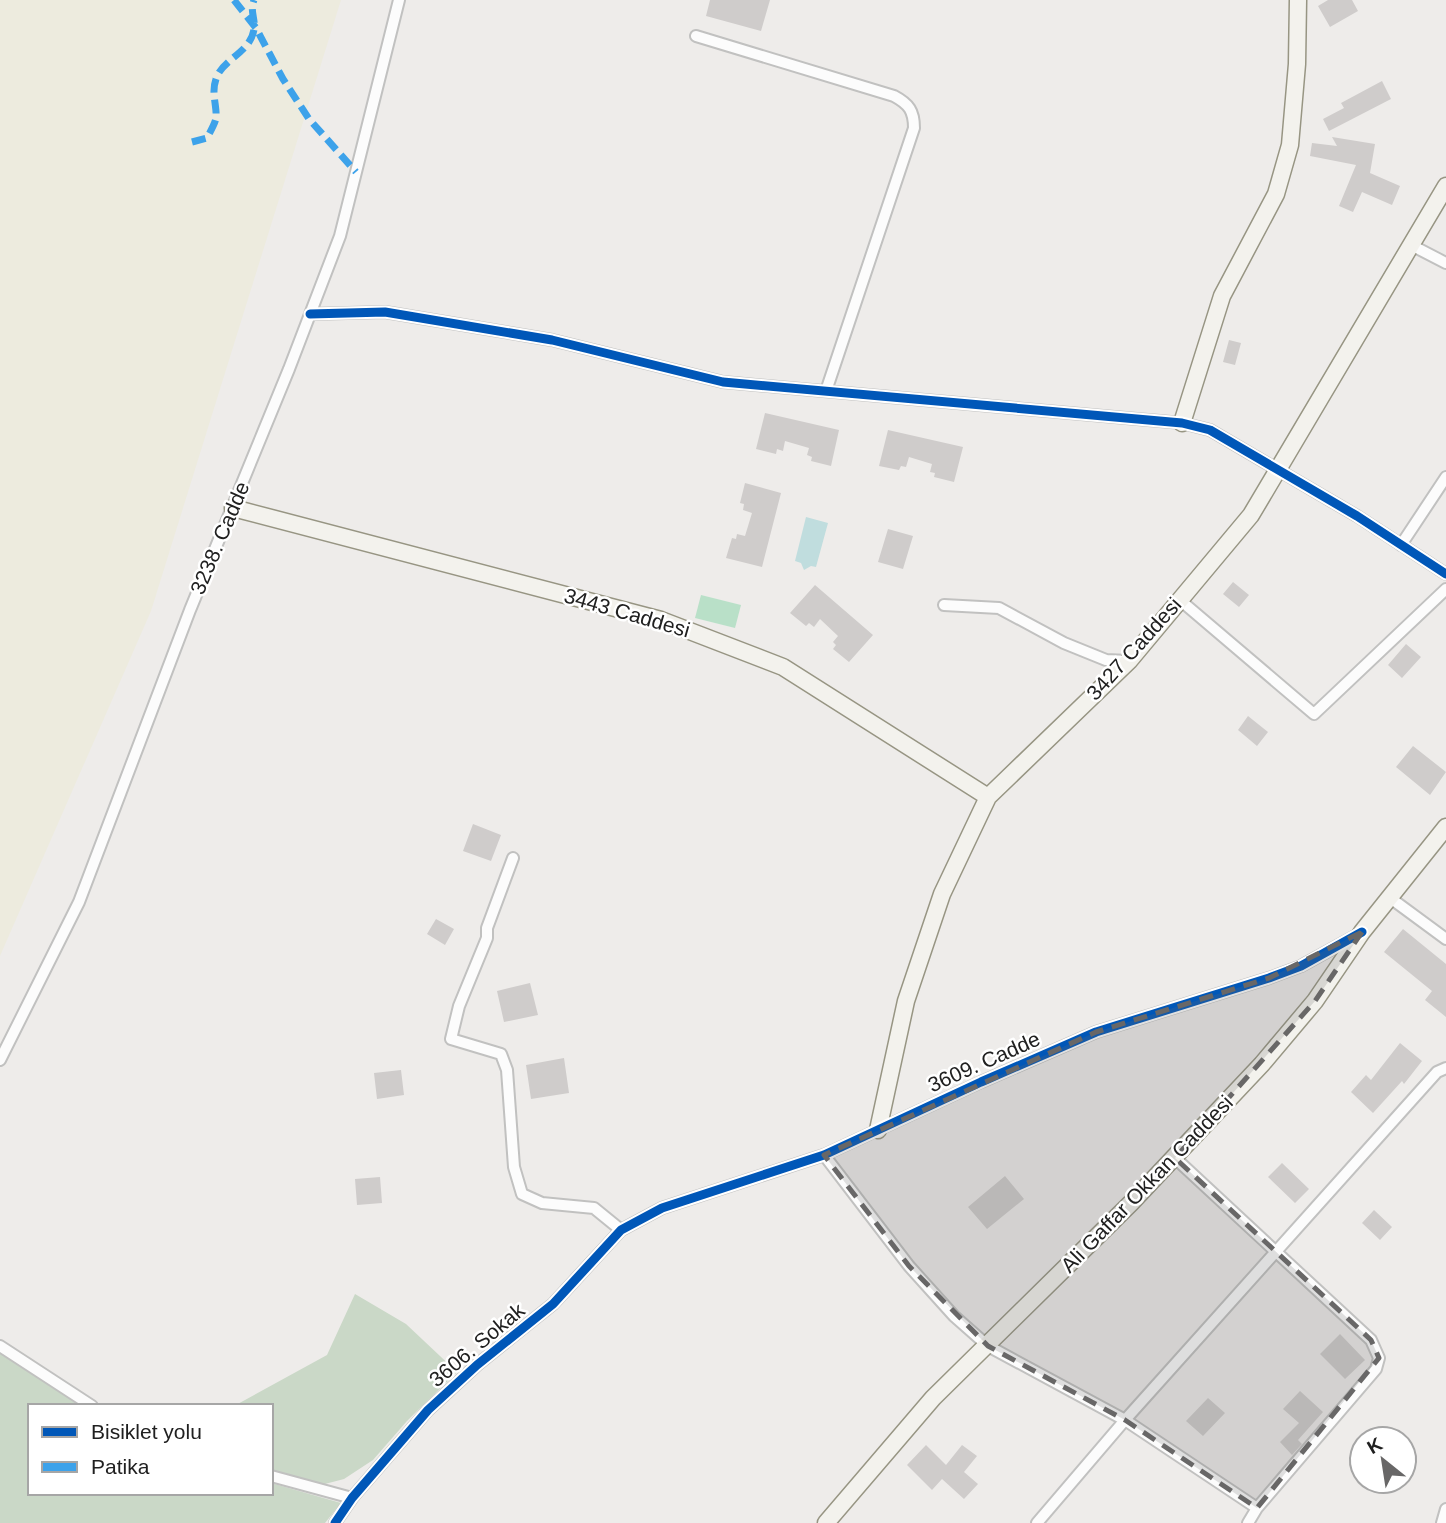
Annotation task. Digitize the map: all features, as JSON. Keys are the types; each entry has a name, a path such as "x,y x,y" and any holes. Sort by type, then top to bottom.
{"street":[{"name":"3238. Cadde","path":"0,1060 79,902 190,610 340,236 399,0"},
{"path":"1182,422 1222,296 1276,194 1290,145 1297,64 1298,0"},
{"path":"696,36 894,96 905,102 914,114 914,128 826,391"},
{"name":"3427 Caddesi","path":"878,1130 906,1001 942,894 988,797 1129,661 1251,514 1446,186"},
{"path":"1411,245 1446,263"},
{"path":"310,314 386,312 552,340 723,382 1182,422 1210,430 1278,469 1446,574"},
{"path":"1401,545 1446,477"},
{"name":"3443 Caddesi","path":"233,508 661,620 783,667 988,797"},
{"path":"1180,600 1314,714 1446,589"},
{"path":"944,605 999,608 1074,648 1106,660 1129,661"},
{"name":"Ali Gaffar Okkan Caddesi","path":"826,1523 933,1398 1175,1158 1262,1064 1315,1001 1362,932 1446,827"},
{"path":"513,858 487,928 487,937 459,1006 451,1039 501,1054 507,1070 514,1167 522,1194 542,1203 594,1208 621,1230"},
{"path":"1390,897 1446,939"},
{"name":"3609. Cadde","path":"621,1230 662,1208 824,1155 993,1076 1096,1032 1301,966 1362,932"},
{"path":"1037,1523 1125,1420 1437,1072 1446,1068"},
{"path":"824,1155 909,1266 954,1316 988,1346 1125,1420 1257,1508"},
{"path":"1175,1158 1371,1340 1379,1358 1376,1369 1257,1508 1248,1523"},
{"name":"3606. Sokak","path":"335,1523 352,1498 428,1410 477,1365 553,1304 621,1230"},
{"path":"0,1346 89,1404"},
{"path":"273,1477 352,1498"},
{"path":"1442,1523 1446,1509"}],"highlighted area":[{"path":"1362,932 1315,1001 1175,1158 1371,1340 1379,1358 1257,1508 1125,1420 988,1346 909,1266 824,1155 1096,1032 1269,978"}],"shaded area":[{"path":"0,0 341,0 151,611 0,956"}],"green space":[{"path":"701,595 741,605 735,628 695,618"},
{"path":"355,1294 406,1324 457,1372 407,1421 373,1460 344,1479 321,1485 273,1471 273,1404 238,1404 327,1355"},
{"path":"0,1353 78,1404 28,1404 28,1495 273,1495 273,1484 341,1503 325,1523 0,1523"}],"water":[{"path":"806,517 828,523 816,567 811,566 804,570 801,563 795,561"}],"building":[{"path":"710,0 770,0 761,31 706,16"},
{"path":"1328,0 1352,0 1358,11 1330,27 1318,6"},
{"path":"1382,81 1391,99 1329,131 1323,119 1344,108 1341,103"},
{"path":"1332,137 1375,144 1370,173 1400,186 1392,205 1362,192 1353,212 1339,206 1356,165 1310,156 1312,143 1337,146"},
{"path":"1229,340 1241,343 1235,365 1223,362"},
{"path":"765,413 839,430 831,466 811,461 812,457 807,455 809,448 785,441 783,451 777,449 776,454 756,449"},
{"path":"888,430 963,447 954,482 934,477 935,473 930,472 932,464 909,457 906,467 901,466 899,470 879,466"},
{"path":"745,483 781,493 762,567 726,558 732,538 736,539 737,534 745,536 752,513 743,510 744,504 740,503"},
{"path":"888,529 913,536 903,569 878,562"},
{"path":"1233,582 1249,595 1239,607 1223,594"},
{"path":"815,585 873,635 849,662 833,649 836,645 833,642 838,636 820,619 814,627 809,623 806,626 790,613"},
{"path":"1406,644 1421,657 1402,678 1388,665"},
{"path":"1248,716 1268,732 1257,746 1238,730"},
{"path":"1413,746 1446,772 1430,795 1396,767"},
{"path":"473,824 501,835 491,861 463,851"},
{"path":"436,919 454,929 445,945 427,934"},
{"path":"1403,929 1446,964 1446,1017 1425,1000 1432,991 1384,952"},
{"path":"530,983 538,1015 504,1022 497,991"},
{"path":"1400,1043 1422,1061 1404,1084 1402,1081 1373,1113 1351,1092 1366,1075 1371,1080"},
{"path":"564,1058 569,1093 531,1099 526,1065"},
{"path":"401,1070 404,1095 377,1099 374,1073"},
{"path":"1282,1163 1309,1189 1295,1203 1268,1177"},
{"path":"1005,1176 1024,1199 987,1229 968,1207"},
{"path":"380,1177 382,1203 357,1205 355,1179"},
{"path":"1374,1210 1392,1227 1380,1240 1362,1223"},
{"path":"1340,1334 1365,1360 1345,1379 1320,1354"},
{"path":"1300,1391 1323,1412 1298,1440 1302,1444 1292,1455 1280,1442 1299,1423 1283,1409"},
{"path":"1208,1398 1225,1413 1203,1436 1186,1421"},
{"path":"926,1445 946,1465 962,1445 977,1456 964,1472 978,1484 964,1499 942,1479 932,1490 907,1465"}],"marked path":[{"path":"234,0 256,28 283,79 309,119 356,172"},
{"path":"192,142 207,138 214,125 216,79 222,68 249,42 254,30 254,0"}],"cycle path":[{"path":"310,314 385,312 552,340 723,382 1182,423 1210,430 1357,516 1446,574"},
{"path":"335,1523 352,1498 428,1410 477,1365 553,1304 621,1230 662,1208 824,1155 1096,1032 1301,966 1362,932"}]}
